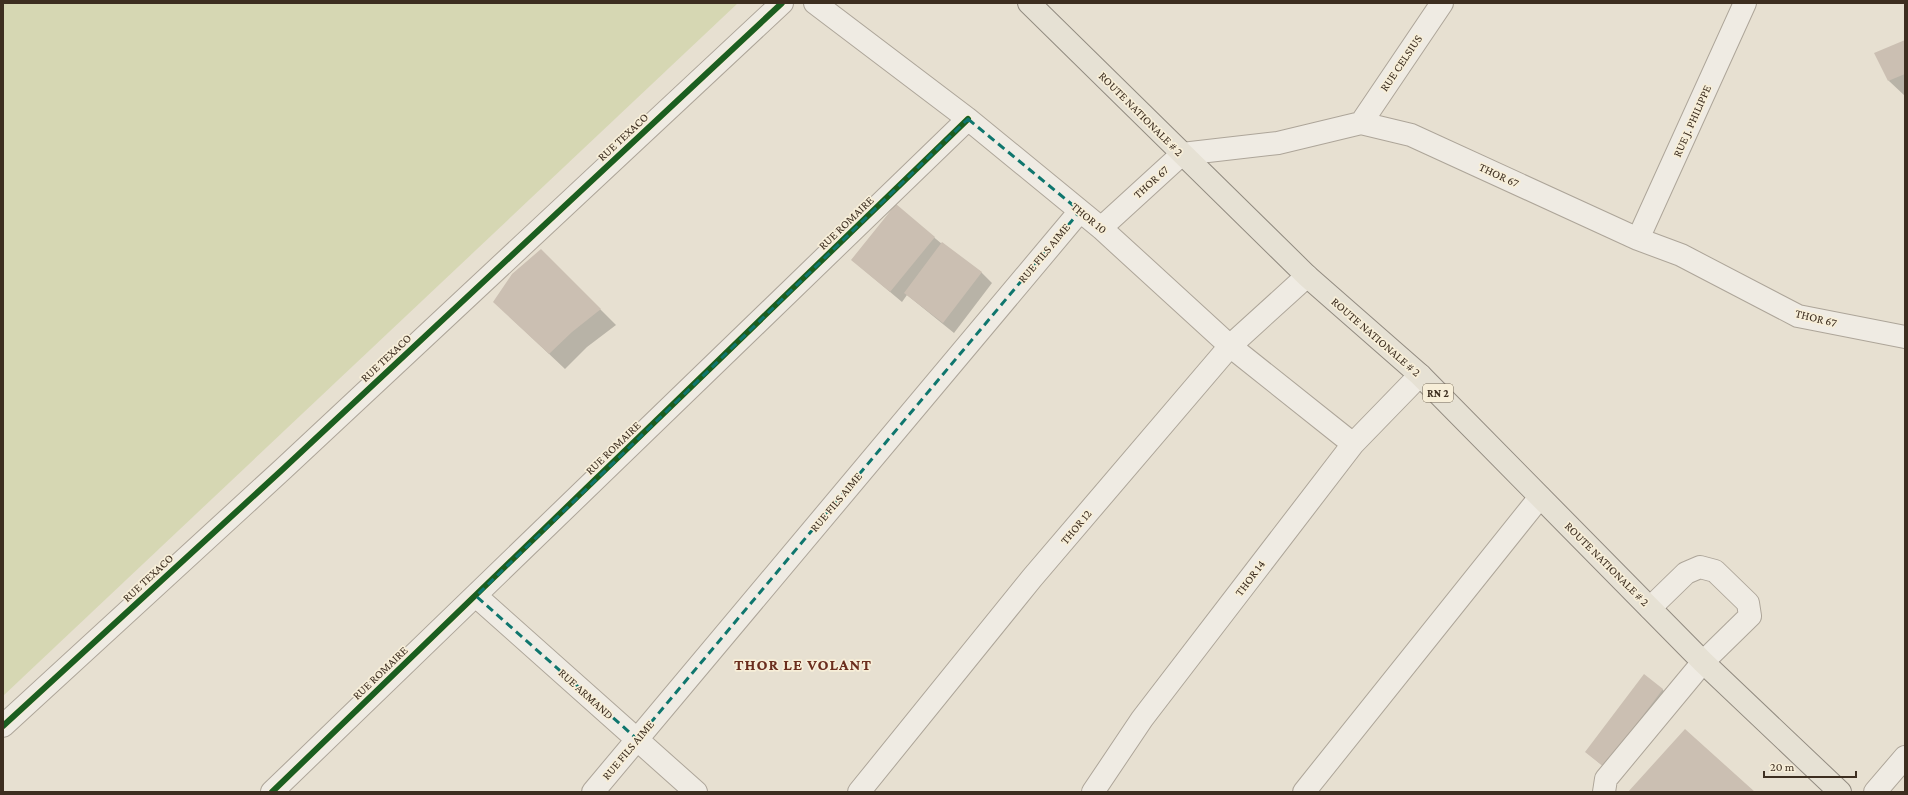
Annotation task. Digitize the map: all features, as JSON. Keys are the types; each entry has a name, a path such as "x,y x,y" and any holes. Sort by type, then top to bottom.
{"main road":[{"name":"ROUTE NATIONALE # 2","path":"1029,3 1307,276 1420,375 1703,662 1840,792"}],"street":[{"name":"RUE TEXACO","path":"3,726 283,468 782,3"},
{"name":"THOR 10","path":"815,3 968,119 1101,228 1230,346 1353,444"},
{"name":"RUE CELSIUS","path":"1361,123 1442,3"},
{"name":"RUE J. PHILIPPE","path":"1638,239 1745,3"},
{"name":"RUE ROMAIRE","path":"272,792 968,119"},
{"name":"THOR 67","path":"1101,228 1182,154 1278,142 1361,123 1411,135 1638,239 1681,256 1798,316 1905,337"},
{"name":"RUE FILS AIME","path":"592,792 1080,211"},
{"name":"THOR 12","path":"859,792 1032,578 1230,346 1307,276"},
{"name":"THOR 14","path":"1093,792 1142,719 1353,444 1420,375"},
{"path":"1304,792 1540,497"},
{"path":"1604,792 1606,779 1703,662 1750,616 1748,603 1715,571 1700,567 1686,573 1650,608"},
{"name":"RUE ARMAND","path":"476,596 696,792"},
{"path":"1875,792 1905,757"}],"highlighted area":[{"path":"968,119 1080,211 637,739 476,596"}],"green space":[{"path":"3,3 738,3 3,696"}],"building":[{"path":"1905,40 1905,74 1888,81 1874,53"},
{"path":"896,204 935,237 890,292 851,260"},
{"path":"942,242 982,272 943,323 904,293"},
{"path":"541,249 601,309 572,332 549,354 493,302 512,274"},
{"path":"1644,674 1663,689 1604,767 1585,752"},
{"path":"1685,729 1755,792 1628,792"}],"cycle path":[{"path":"3,726 283,469 782,3"},
{"path":"272,792 968,119"}],"district":[{"name":"THOR LE VOLANT","path":"803,664"}]}
